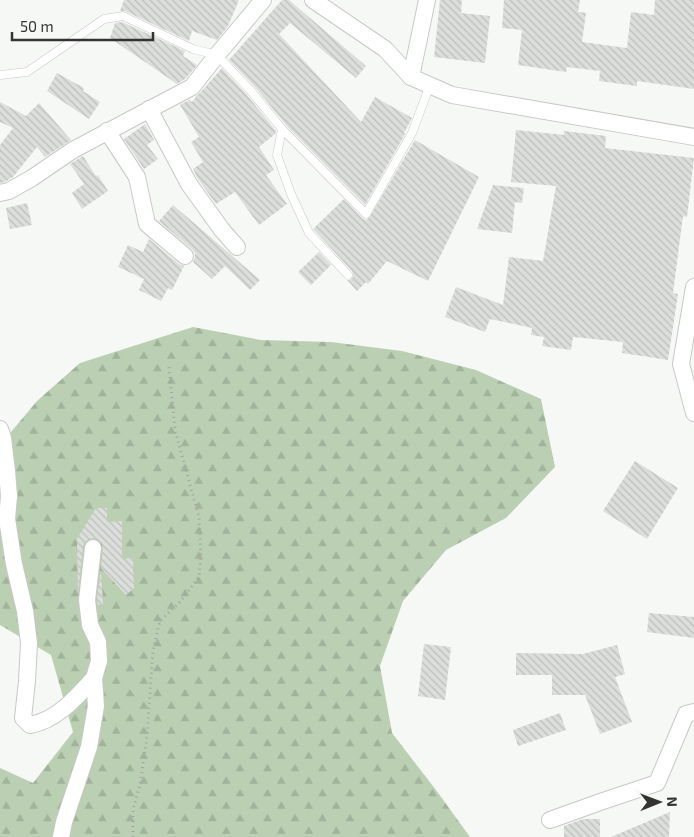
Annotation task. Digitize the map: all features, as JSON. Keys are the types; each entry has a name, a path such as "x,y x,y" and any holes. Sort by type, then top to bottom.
{"street":[{"path":"0,193 10,191 73,150 192,87 263,0"},
{"path":"313,0 385,50 412,77 452,95 694,137"},
{"path":"412,77 426,0"},
{"path":"149,109 188,184 222,230 237,246"},
{"path":"107,131 137,177 147,224 185,256"},
{"path":"694,287 682,364 694,413"},
{"path":"0,428 8,480 7,519 14,564 25,611 29,643 28,681 23,718 30,725 40,724 58,713 79,695 94,678"},
{"path":"62,837 64,822 89,747 96,706 94,678 99,660 98,642 90,625 87,600 93,548"},
{"path":"550,820 603,800 657,783 686,714 694,712"}],"lane":[{"path":"0,75 27,72 104,19 123,16 193,49 217,55 251,91 282,129 366,214 412,132 430,85"},
{"path":"282,129 277,155 291,194 309,233 348,274"}],"path":[{"path":"133,837 133,810 140,785 147,737 153,650 160,621 179,603 199,577 201,555 199,517 175,430 170,367"}],"green space":[{"path":"193,327 261,340 331,342 402,351 476,370 541,399 555,467 506,518 446,550 403,601 380,666 392,733 470,837 0,837 0,768 33,783 73,732 51,655 0,625 0,445 37,401 80,363"}],"building":[{"path":"124,0 239,0 228,26 217,40 192,31 189,41 125,11 120,11"},
{"path":"282,0 289,0 366,66 356,78 290,23 279,34 361,122 375,97 412,118 365,205 286,125 255,87 229,60"},
{"path":"440,0 462,0 461,13 490,16 485,63 434,57"},
{"path":"504,0 580,0 578,12 586,13 582,42 627,48 631,12 654,15 655,0 694,0 694,89 637,81 637,86 599,81 600,71 567,67 566,72 518,65 522,30 502,28"},
{"path":"122,22 185,51 183,56 197,65 185,79 177,84 110,38 115,23"},
{"path":"222,68 276,131 259,147 274,170 266,175 287,204 259,225 235,192 216,204 193,169 203,162 191,142 199,137 180,105 189,100 192,102"},
{"path":"57,73 84,88 83,91 100,102 89,119 47,91"},
{"path":"0,102 26,116 39,103 71,140 45,157 37,147 13,177 0,183 0,145 13,128 0,122"},
{"path":"145,124 154,140 147,145 158,159 144,169 124,139"},
{"path":"516,130 564,135 564,131 606,136 605,148 694,158 687,217 683,216 673,293 678,294 668,360 622,353 623,342 573,337 571,350 542,346 544,337 531,335 532,328 490,319 485,332 445,317 456,287 503,305 509,257 543,261 556,186 511,182"},
{"path":"415,140 479,177 428,281 387,261 368,284 366,282 357,291 347,280 353,277 352,271 313,229 344,199 362,218 366,220 369,218"},
{"path":"83,156 108,191 82,209 72,193 84,184 70,164"},
{"path":"493,185 524,188 522,203 515,202 512,233 477,229"},
{"path":"27,203 32,225 10,229 6,208"},
{"path":"173,205 260,280 250,290 225,266 212,279 193,262 195,253 192,249 159,221"},
{"path":"149,239 184,266 172,290 168,288 161,301 139,290 144,279 118,267 128,245 143,252"},
{"path":"319,252 331,265 311,285 298,272"},
{"path":"635,461 678,488 647,539 603,511"},
{"path":"96,508 107,508 107,522 122,521 122,559 133,558 134,588 126,595 101,568 102,544 94,538 89,539 83,546 78,594 77,539"},
{"path":"101,569 103,604 98,605 97,600"},
{"path":"649,613 694,617 694,638 647,632"},
{"path":"424,644 451,647 445,700 418,696"},
{"path":"617,645 625,674 615,677 632,722 600,734 585,695 552,695 552,675 516,675 516,653 583,654"},
{"path":"560,713 566,730 518,746 513,730"},
{"path":"670,812 669,837 611,837"},
{"path":"583,819 600,819 600,837 564,837 564,826"}]}
